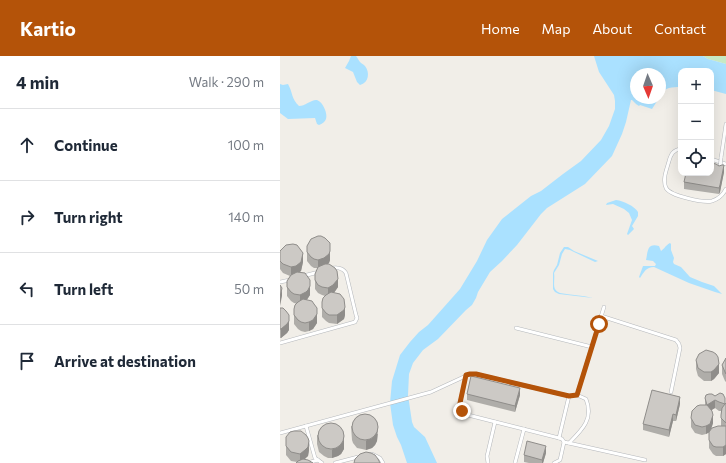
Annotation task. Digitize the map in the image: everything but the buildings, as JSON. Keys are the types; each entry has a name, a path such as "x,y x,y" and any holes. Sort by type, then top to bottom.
{"lane":[{"path":"719,170 726,125"},
{"path":"678,149 673,152 664,175 665,186 668,191 708,202 718,199 726,189"},
{"path":"714,161 726,164"},
{"path":"280,344 355,322 357,318 346,273 343,269 335,267 328,269"},
{"path":"301,277 321,271"},
{"path":"280,282 294,279"},
{"path":"577,395 604,307"},
{"path":"602,316 676,340 680,348 671,392"},
{"path":"516,328 592,347"},
{"path":"280,433 431,392 466,375 476,374 569,396 577,395 586,399 589,411 585,424 581,432 570,443"},
{"path":"466,375 460,403 460,407 464,414 559,438 564,442 645,460"},
{"path":"559,438 569,396"},
{"path":"488,463 488,452 496,422"},
{"path":"306,426 315,458 322,463"},
{"path":"515,463 524,429"},
{"path":"554,463 560,460 564,442"},
{"path":"370,454 374,454 380,458 382,463"},
{"path":"335,463 363,456"},
{"path":"307,463 318,460"}],"green space":[{"path":"703,56 726,56 726,64 708,59"}],"water":[{"path":"351,56 356,56 367,68 368,77 363,84 360,85 357,82 353,72 345,68"},
{"path":"594,56 703,56 726,64 726,94 714,91 714,68 678,68 678,87 666,89 666,68 630,68 630,104 622,134 612,156 585,184 547,208 541,214 517,245 490,272 472,305 438,339 423,350 413,363 409,374 408,395 412,422 414,427 425,437 437,463 407,463 393,425 390,403 392,381 400,355 419,332 428,325 460,289 477,261 487,240 502,219 531,196 541,191 581,161 601,140 609,126 615,109 615,101 614,95 599,72"},
{"path":"280,84 288,84 293,98 299,106 315,100 319,101 326,111 325,121 319,125 317,124 315,118 288,119 280,113"},
{"path":"636,104 655,104 652,109"},
{"path":"616,200 628,204 638,212 638,216 632,226 634,229 628,235 627,234 632,220 629,213 613,204 606,205 607,203"},
{"path":"670,243 674,264 681,267 690,277 714,286 722,294 689,283 654,267 647,269 640,278 639,277 643,266 655,266 656,264 653,261 646,260 649,248 655,245 659,246 661,251"},
{"path":"564,247 568,247 598,261 595,262 565,249 559,265 554,273 554,286 556,291 560,293 593,298 559,294 553,289 553,273 560,253"}],"route":[{"path":"462,411 460,403 466,375 470,374 476,374 569,396 577,395 599,324"}]}
